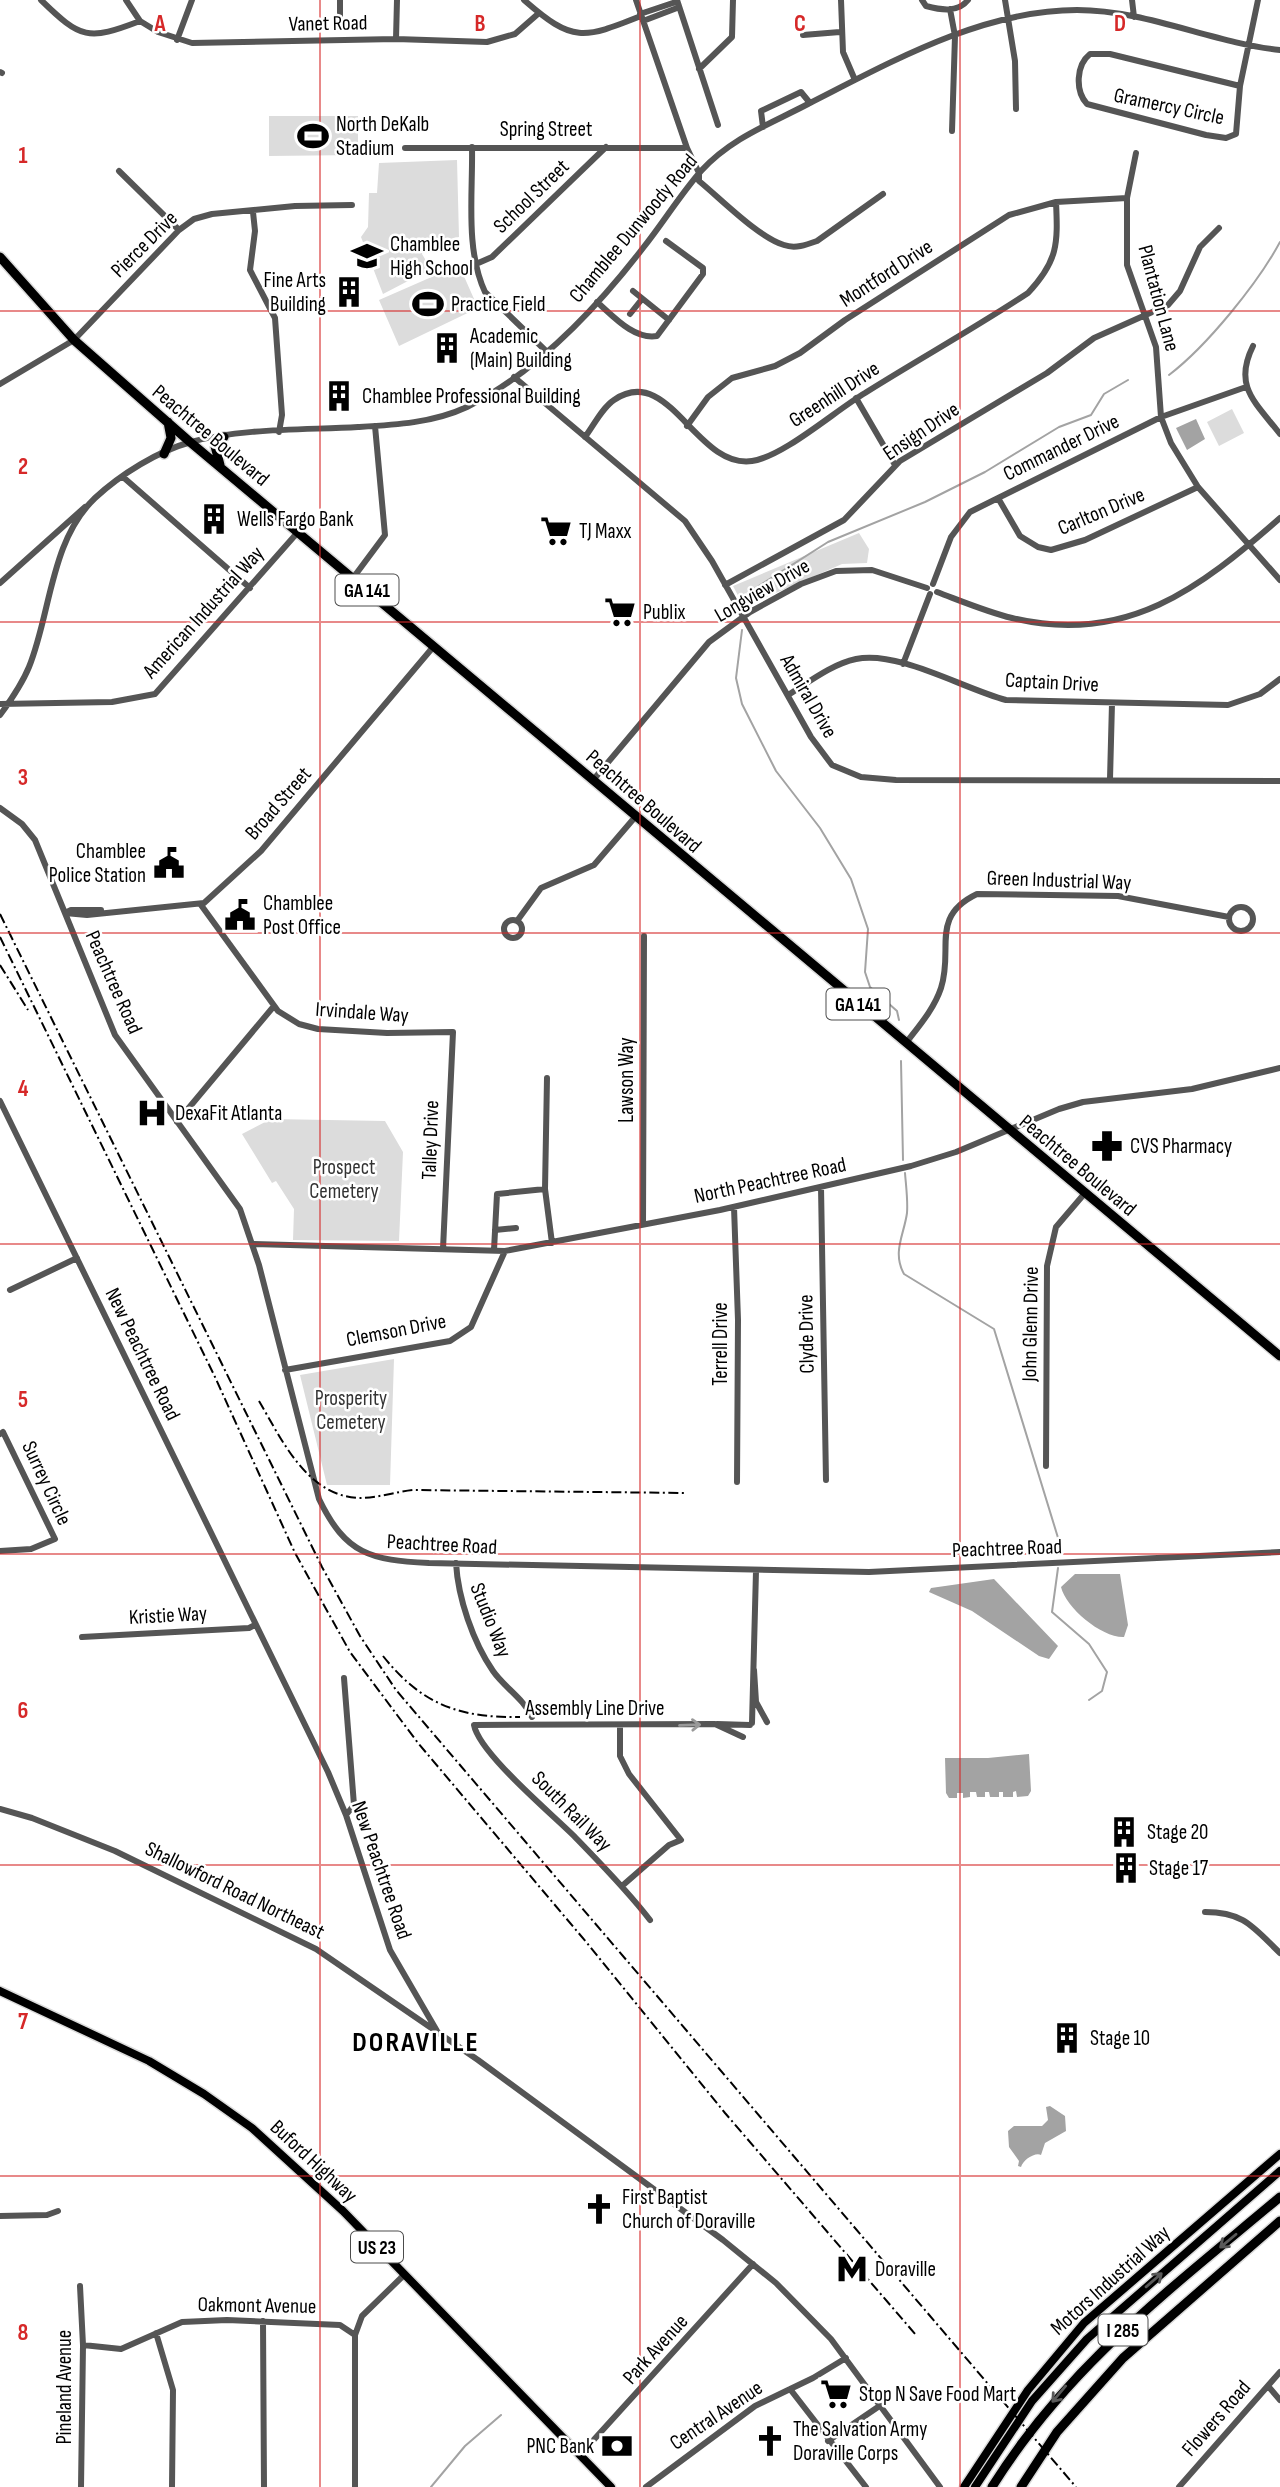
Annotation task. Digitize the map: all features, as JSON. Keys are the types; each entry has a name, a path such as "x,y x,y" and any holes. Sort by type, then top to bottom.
{"highway":[{"name":"Peachtree Boulevard","path":"0,257 74,340 190,442 1280,1356"},
{"path":"164,454 171,438 168,422"},
{"path":"223,469 218,462 215,446 224,437"},
{"name":"I 285","path":"992,2487 1038,2421 1079,2372 1112,2340 1280,2197"},
{"name":"I 285","path":"1021,2487 1057,2432 1123,2358 1280,2221"}],"main road":[{"name":"Buford Highway","path":"0,1991 136,2054 231,2112 300,2169 611,2487"},
{"name":"Motors Industrial Way","path":"964,2487 1028,2390 1084,2322 1280,2154"},
{"name":"Motors Industrial Way","path":"975,2487 1032,2401 1087,2339 1280,2171"}],"street":[{"path":"41,0 76,31 88,35 105,35 140,22 126,0"},
{"path":"177,40 192,0"},
{"path":"340,0 340,16"},
{"path":"396,39 397,0"},
{"path":"524,0 554,26 572,33 596,33 676,3 718,125"},
{"path":"636,0 687,148 699,173 699,181 762,232 784,246 795,247 817,241 883,194"},
{"path":"699,69 732,37 733,0"},
{"path":"841,0 840,33 843,52 855,79"},
{"path":"922,0 926,6 950,9 964,5 968,0"},
{"path":"1005,0 1015,61 1016,109"},
{"path":"1132,0 1134,17"},
{"name":"Gramercy Circle","path":"1240,86 1110,54 1094,53 1085,56 1079,76 1082,102 1144,121 1221,138 1235,137 1240,86 1258,0"},
{"path":"950,9 955,36 952,131"},
{"name":"Chamblee Dunwoody Road","path":"0,715 28,669 66,542 92,501 123,477 190,442 288,431 375,426 441,417 466,407 514,377 546,351 597,302 644,247 699,173 727,146 855,79 955,36 1038,12 1077,10 1134,17 1280,50"},
{"name":"Vanet Road","path":"140,22 177,40 216,43 396,39 487,42 515,34 539,13"},
{"path":"803,35 840,33"},
{"path":"763,127 761,111 801,92 810,103"},
{"path":"472,147 476,264 485,292 546,351"},
{"name":"School Street","path":"476,264 492,257 606,147"},
{"name":"Spring Street","path":"405,148 687,148"},
{"name":"Plantation Lane","path":"1136,153 1127,198 1127,265 1156,347 1161,417 1171,443 1198,486 1280,580"},
{"path":"119,171 179,230"},
{"name":"Montford Drive","path":"687,426 708,397 732,378 785,362 1001,219 1024,209 1056,202 1127,198"},
{"name":"Greenhill Drive","path":"585,437 612,401 638,391 651,393 663,400 717,452 741,462 750,461 788,445 856,398 1028,293 1048,270 1055,255 1056,202"},
{"name":"Pierce Drive","path":"0,384 74,340 179,230 204,216 289,206 352,205"},
{"path":"253,212 255,231 250,270 275,318 283,421 288,431"},
{"name":"Ensign Drive","path":"725,584 844,520 895,465 1047,373 1094,338 1158,312 1174,299 1200,247 1219,228"},
{"path":"597,302 624,325 648,338 657,336 703,274 703,268 666,241"},
{"path":"633,291 669,320"},
{"path":"630,314 642,299"},
{"path":"1253,345 1244,365 1246,387 1280,434"},
{"name":"Admiral Drive","path":"514,377 685,521 725,584 811,737 832,765 861,777 896,780 1280,780"},
{"name":"Commander Drive","path":"903,664 951,537 970,512 1161,417 1246,387"},
{"path":"856,398 895,465"},
{"path":"279,432 283,421"},
{"path":"353,578 385,535 375,426"},
{"path":"123,477 250,588"},
{"name":"Carlton Drive","path":"998,498 1020,536 1038,547 1051,550 1085,540 1198,486"},
{"path":"0,583 92,501"},
{"name":"Longview Drive","path":"593,779 702,650 743,617 801,584 835,571 872,570 1027,621 1081,624 1101,622 1164,604 1210,576 1280,518"},
{"name":"American Industrial Way","path":"0,704 112,702 155,694 298,532"},
{"name":"Broad Street","path":"201,905 261,851 434,646"},
{"name":"Captain Drive","path":"788,695 855,659 867,658 903,664 1006,700 1228,705 1260,694 1280,679"},
{"path":"1110,779 1112,703"},
{"name":"Peachtree Road","path":"0,808 32,835 115,1035 233,1197 253,1244 319,1499 339,1534 360,1552 375,1558 456,1563 869,1572 1280,1552"},
{"path":"517,921 541,888 594,865 636,816"},
{"name":"Green Industrial Way","path":"906,1043 932,1008 942,987 948,919 961,902 977,894 1118,896 1229,917"},
{"path":"65,913 88,909 109,911 201,905"},
{"name":"Irvindale Way","path":"201,905 274,1006 299,1024 318,1029 387,1033 453,1032"},
{"name":"Lawson Way","path":"643,1224 644,936"},
{"path":"177,1122 274,1006"},
{"name":"Talley Drive","path":"443,1249 453,1032"},
{"name":"North Peachtree Road","path":"253,1244 505,1251 552,1243 734,1207 911,1166 956,1152 1033,1117 1083,1102 1192,1089 1280,1068"},
{"path":"547,1078 545,1189 552,1243"},
{"name":"New Peachtree Road","path":"0,1101 346,1815 390,1949 438,2033 753,2264 802,2308 846,2358 878,2407 939,2486"},
{"name":"Clyde Drive","path":"821,1187 827,1480"},
{"path":"494,1250 497,1194 545,1189"},
{"name":"John Glenn Drive","path":"1046,1466 1047,1266 1056,1227 1085,1193"},
{"name":"Terrell Drive","path":"734,1207 738,1320 737,1482"},
{"path":"495,1230 516,1228"},
{"name":"Clemson Drive","path":"285,1370 450,1341 471,1327 505,1251"},
{"path":"10,1290 76,1258"},
{"name":"Surrey Circle","path":"0,1551 32,1549 55,1539 2,1433"},
{"name":"Studio Way","path":"456,1563 457,1580 481,1651 494,1672 532,1717"},
{"path":"755,1571 756,1702 767,1722"},
{"name":"Kristie Way","path":"82,1637 249,1628 256,1625"},
{"name":"Assembly Line Drive","path":"474,1725 751,1724 754,1670"},
{"path":"344,1678 354,1805 346,1815"},
{"name":"Assembly Line Drive","path":"715,1724 743,1737"},
{"name":"South Rail Way","path":"474,1725 482,1740 522,1787 622,1886 650,1920"},
{"path":"620,1725 620,1756 629,1774 681,1840 669,1845 622,1886"},
{"name":"Shallowford Road Northeast","path":"0,1809 115,1851 307,1944 341,1964 438,2033"},
{"path":"1205,1912 1224,1912 1245,1919 1280,1953"},
{"path":"0,2216 47,2215 58,2211"},
{"name":"Park Avenue","path":"580,2455 753,2264"},
{"path":"355,2487 355,2335 362,2316 404,2275"},
{"name":"Pineland Avenue","path":"80,2286 83,2345 81,2487"},
{"path":"262,2321 264,2487"},
{"name":"Oakmont Avenue","path":"83,2345 121,2349 182,2322 262,2321 340,2325 355,2335"},
{"path":"156,2333 167,2361 173,2390 172,2487"},
{"name":"Central Avenue","path":"646,2487 740,2416 846,2358"},
{"name":"Flowers Road","path":"1179,2487 1280,2372"},
{"path":"1268,2386 1280,2400"},
{"path":"790,2389 866,2487"},
{"path":"828,2441 878,2407"}],"green space":[{"name":"North DeKalb Stadium","path":"269,116 358,116 358,155 269,156"},
{"path":"457,160 459,237 426,244 422,254 431,269 383,294 361,237 368,227 369,193 377,193 379,163"},
{"name":"Practice Field","path":"459,265 478,308 399,346 379,300"},
{"path":"1232,409 1244,433 1219,446 1207,422"},
{"path":"859,533 869,549 867,563 842,564 744,607 733,586"},
{"name":"Prospect Cemetery","path":"271,1119 385,1121 403,1152 399,1241 293,1240 294,1209 276,1181 272,1183 242,1134"},
{"name":"Prosperity Cemetery","path":"394,1359 390,1485 327,1485 300,1375"}],"shaded area":[{"path":"1196,419 1205,439 1187,450 1176,428"},
{"path":"1075,1574 1120,1574 1128,1625 1124,1637 1106,1633 1096,1627 1070,1604 1061,1587"},
{"path":"994,1579 1058,1646 1049,1659 1039,1656 972,1611 929,1592 931,1588"},
{"path":"1029,1754 1031,1791 1028,1796 1017,1797 1016,1791 1013,1792 1013,1797 1003,1797 1003,1792 999,1792 999,1797 990,1797 989,1792 985,1792 985,1797 977,1797 976,1792 970,1792 970,1797 963,1798 963,1793 957,1793 957,1798 949,1798 946,1793 945,1758"},
{"path":"1050,2106 1065,2116 1066,2131 1045,2143 1041,2155 1033,2156 1021,2167 1018,2166 1019,2161 1009,2147 1008,2131 1014,2126 1042,2126 1048,2120 1046,2107"}],"waterway":[{"path":"1169,375 1199,348 1230,313 1259,276 1280,242"},
{"path":"748,602 751,591 828,542 925,502 985,472 1059,427 1091,415 1104,394 1128,380"},
{"path":"742,630 736,678 742,704 776,771 820,828 851,879 868,929 865,972 870,987 897,1011 899,1020"},
{"path":"901,1061 903,1160"},
{"path":"905,1173 907,1208 899,1251 904,1274 994,1329 1059,1541 1058,1555"},
{"path":"1058,1568 1052,1612 1089,1644 1107,1672 1102,1691 1089,1700"},
{"path":"431,2487 465,2446 501,2415"}],"railway":[{"path":"0,914 322,1567 360,1636 396,1690 1076,2487"},
{"path":"0,937 215,1377 295,1553 350,1652 418,1743 587,1943 725,2113 916,2335"},
{"path":"0,965 28,1010"},
{"path":"259,1401 298,1463 311,1477 341,1495 366,1498 413,1490 687,1493"},
{"path":"383,1656 412,1686 444,1705 479,1715 520,1717"}],"place":[{"name":"North DeKalb Stadium","path":"313,136"},
{"name":"Chamblee High School","path":"367,256"},
{"name":"Fine Arts Building","path":"349,292"},
{"name":"Practice Field","path":"428,304"},
{"name":"Academic (Main) Building","path":"447,348"},
{"name":"Chamblee Professional Building","path":"339,396"},
{"name":"Wells Fargo Bank","path":"214,519"},
{"name":"TJ Maxx","path":"556,531"},
{"name":"Publix","path":"620,612"},
{"name":"Chamblee Police Station","path":"169,863"},
{"name":"Chamblee Post Office","path":"240,915"},
{"name":"DexaFit Atlanta","path":"152,1113"},
{"name":"CVS Pharmacy","path":"1107,1146"},
{"name":"Stage 20","path":"1124,1832"},
{"name":"Stage 17","path":"1126,1868"},
{"name":"Stage 10","path":"1067,2038"},
{"name":"First Baptist Church of Doraville","path":"599,2209"},
{"name":"Doraville","path":"852,2269"},
{"name":"Stop N Save Food Mart","path":"836,2394"},
{"name":"The Salvation Army Doraville Corps","path":"770,2441"},
{"name":"PNC Bank","path":"617,2446"}],"district":[{"name":"DORAVILLE","path":"416,2041"}]}
